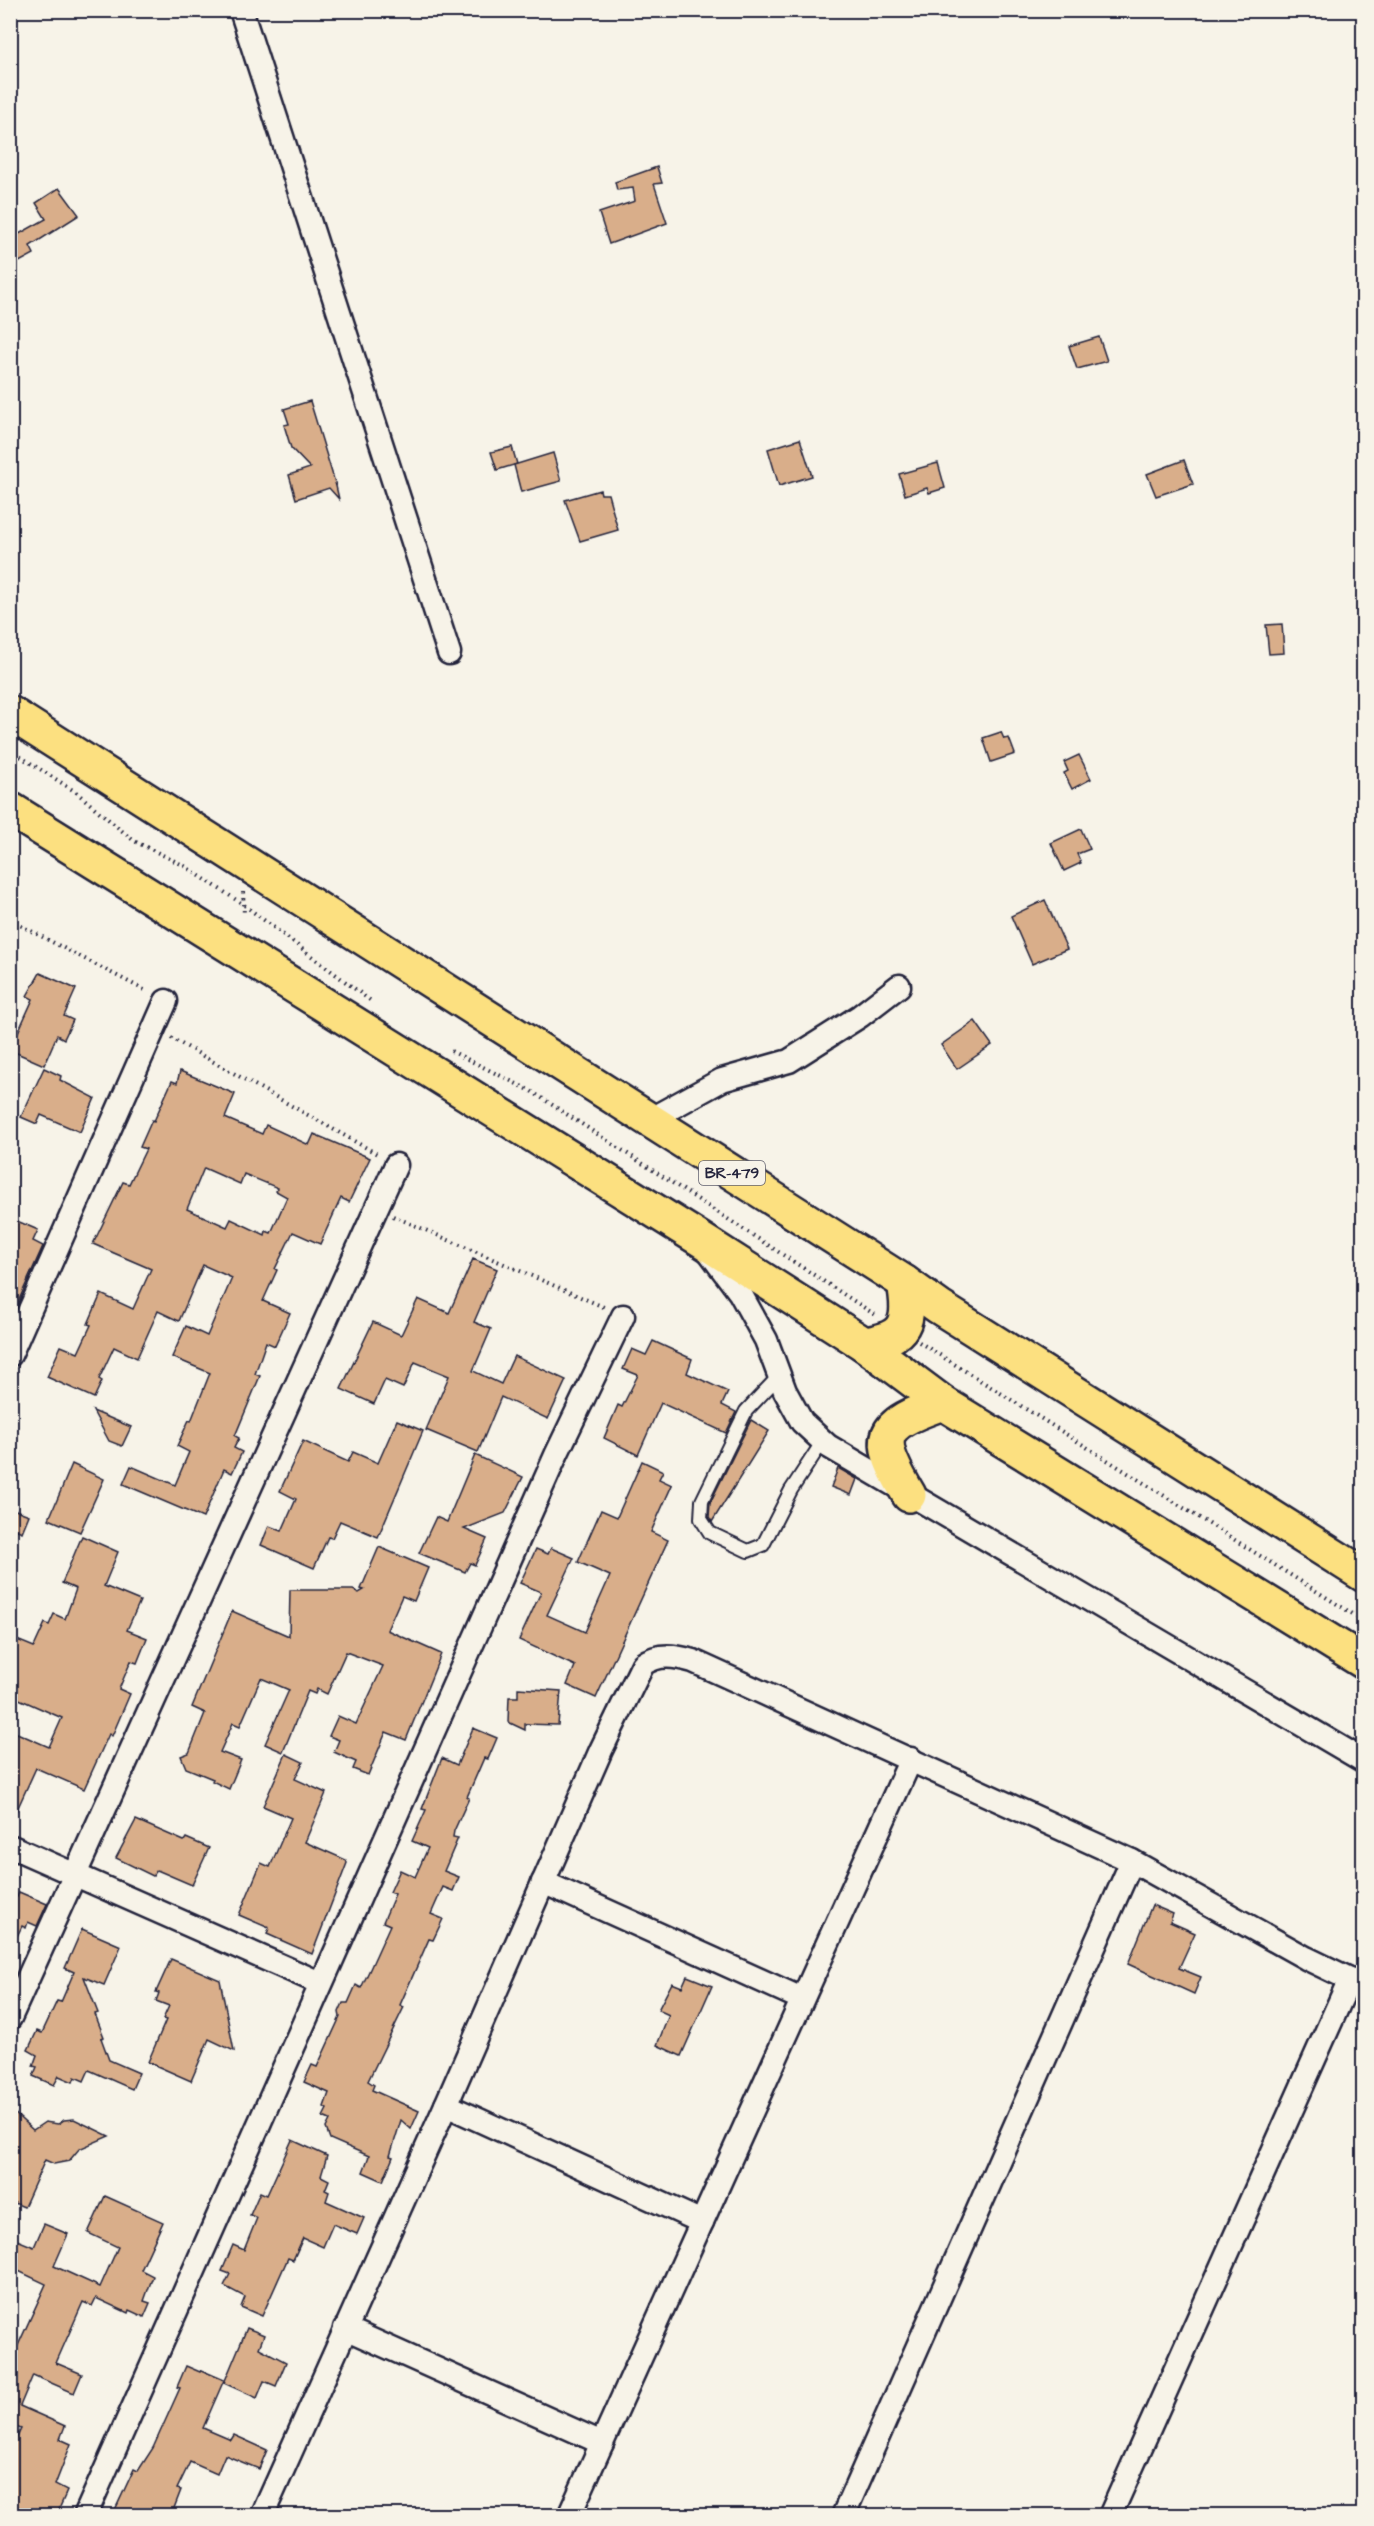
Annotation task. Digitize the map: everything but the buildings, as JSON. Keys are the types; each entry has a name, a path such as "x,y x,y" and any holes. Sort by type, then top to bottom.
{"main road":[{"name":"BR-479","path":"10,713 904,1282 949,1313 1364,1575"},
{"path":"10,809 700,1239 864,1344 943,1403 1364,1662"},
{"path":"864,1344 886,1341 901,1331 907,1315 904,1282"},
{"path":"909,1495 891,1465 886,1451 889,1435 897,1421 943,1403"}],"street":[{"path":"241,10 449,653"},
{"path":"649,1120 722,1080 789,1061 860,1016 899,986"},
{"path":"10,1355 166,1001"},
{"path":"10,2018 396,1165"},
{"path":"700,1239 740,1293 766,1340 785,1391 802,1422 823,1441 909,1495 1364,1761"},
{"path":"85,2516 552,1464 623,1316"},
{"path":"262,2516 446,2105 601,1750 643,1664 650,1659 671,1656 693,1661 1132,1861 1357,1983 1110,2516"},
{"path":"569,2516 911,1759"},
{"path":"10,1846 320,1983"},
{"path":"843,2516 1132,1861"},
{"path":"543,1882 802,1999"},
{"path":"446,2105 702,2222"},
{"path":"345,2328 602,2443"}],"lane":[{"path":"779,1376 746,1411 702,1501 701,1519 710,1533 748,1551 763,1545 791,1490 823,1441"}],"path":[{"path":"10,750 76,792 134,841 183,865 244,905 379,1007"},
{"path":"10,920 166,1001"},
{"path":"155,1029 396,1165"},
{"path":"445,1048 531,1091 901,1331 1364,1621"},
{"path":"375,1209 623,1316"}]}
